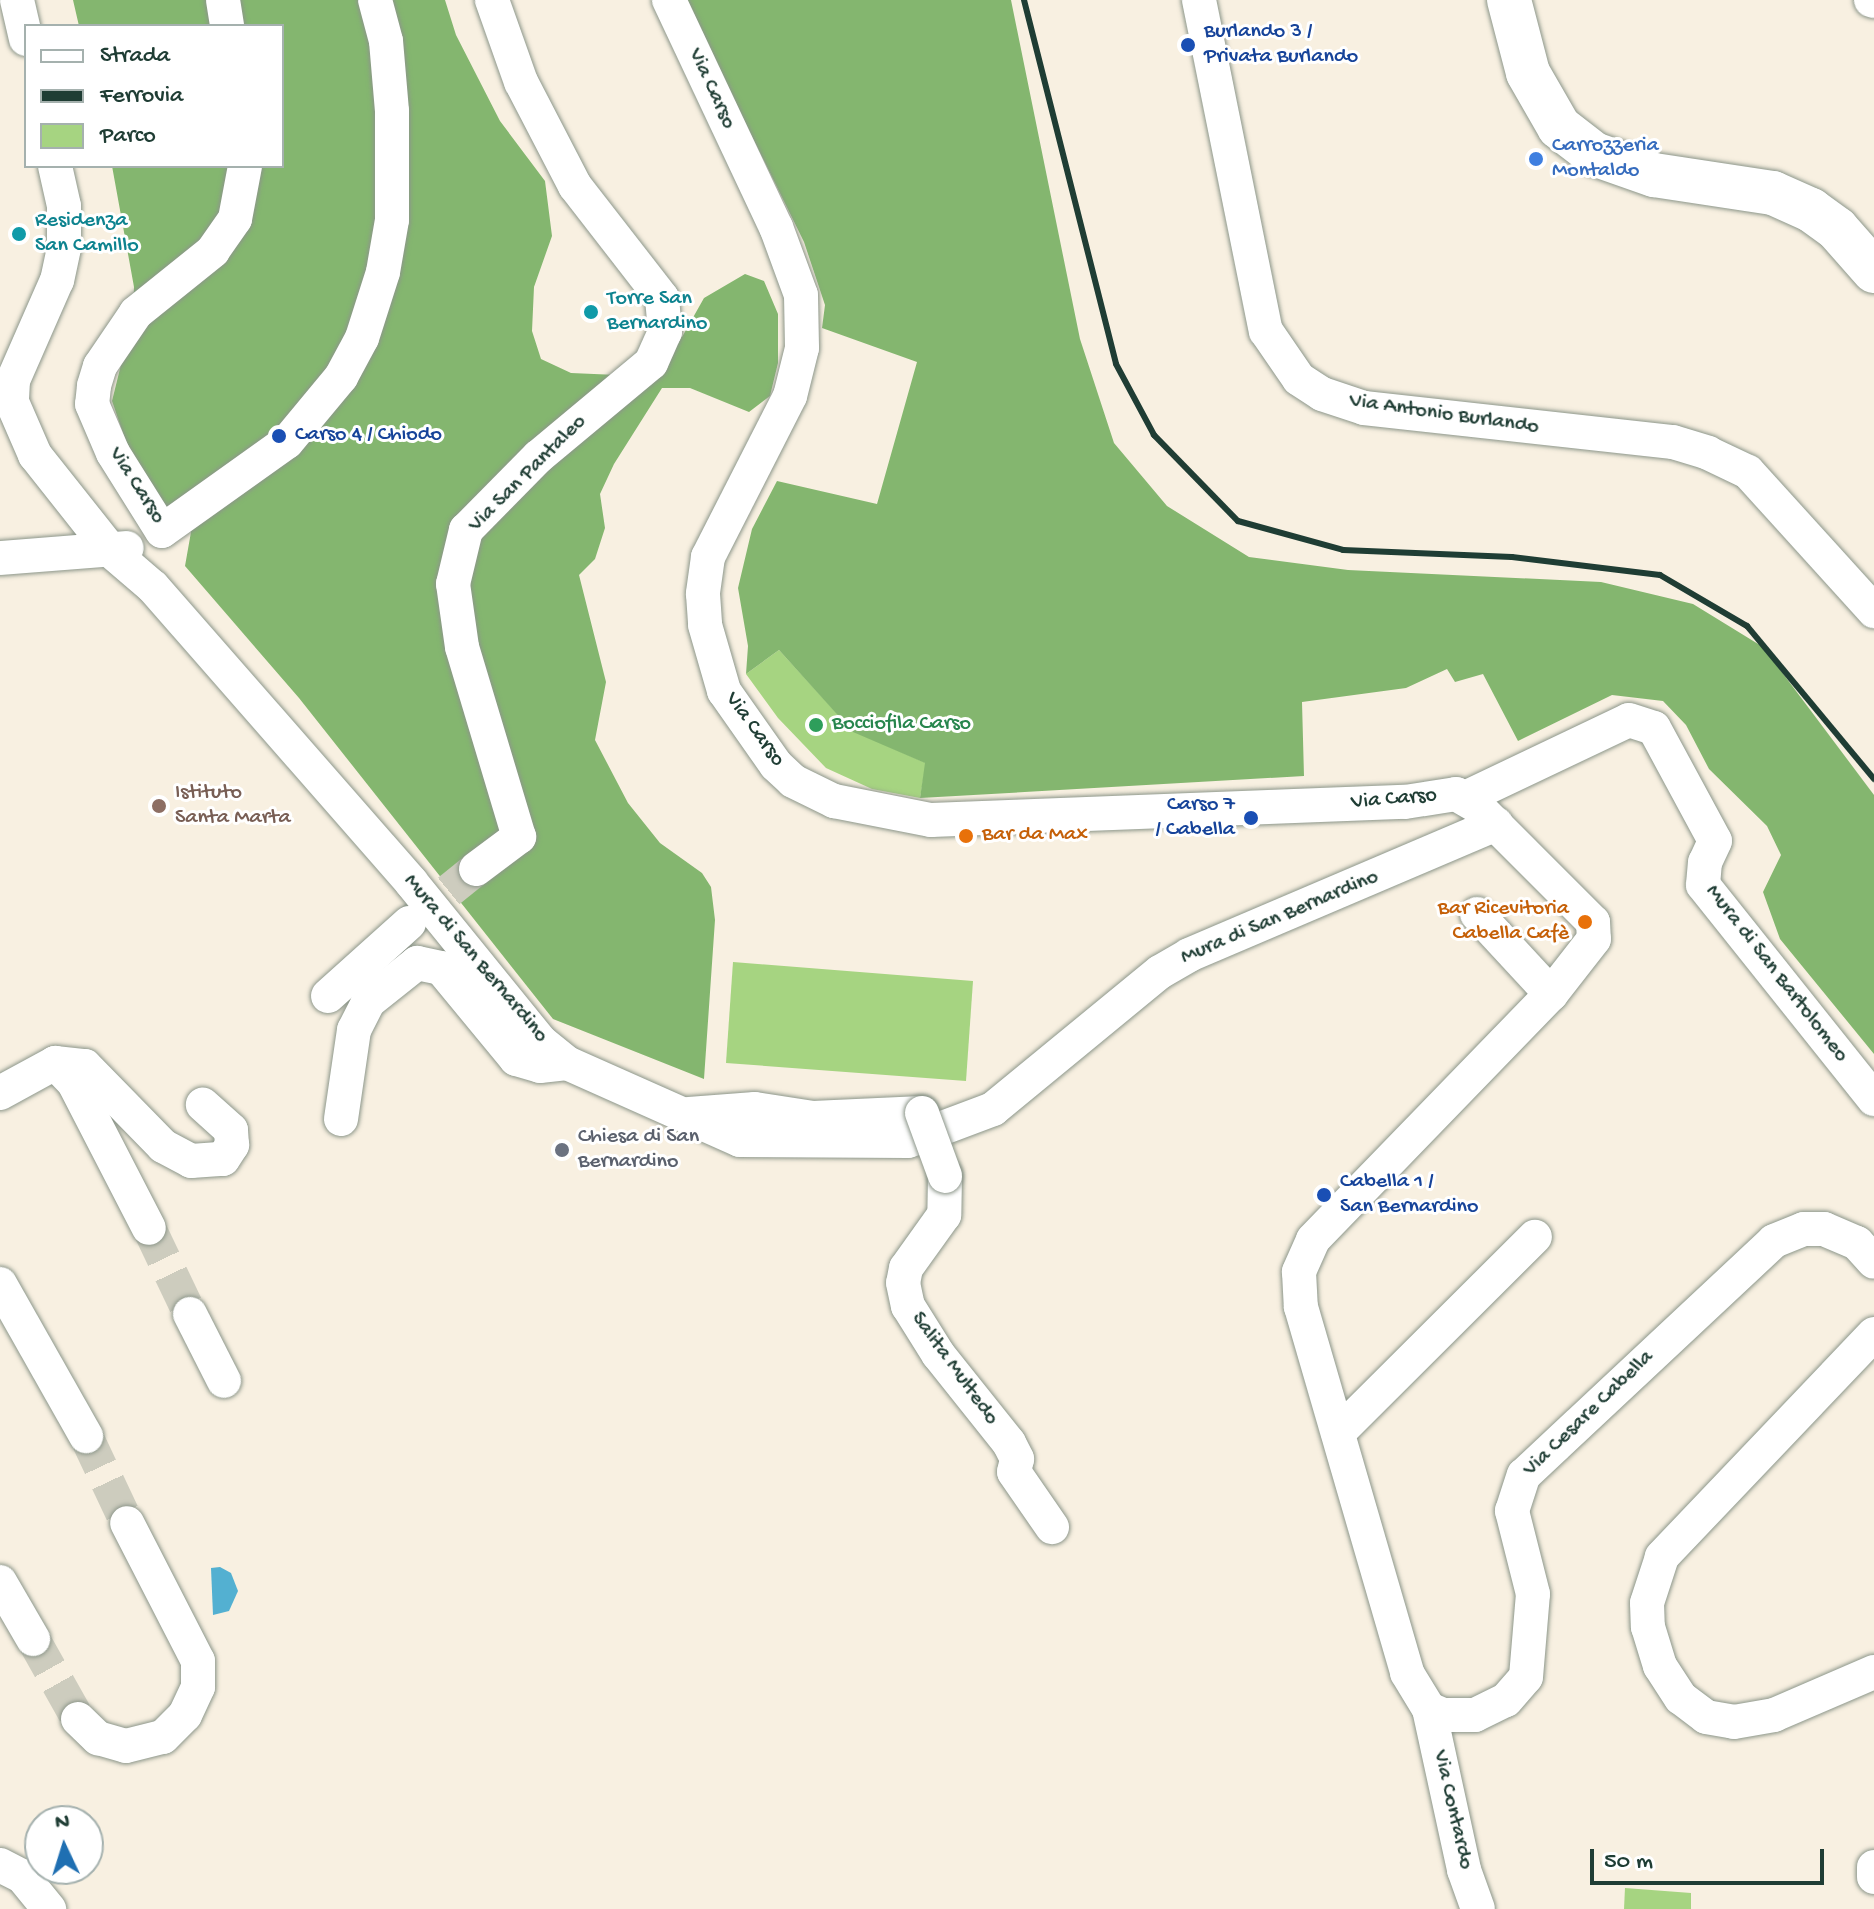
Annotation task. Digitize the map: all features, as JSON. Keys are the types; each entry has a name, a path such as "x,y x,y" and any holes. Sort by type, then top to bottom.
{"main road":[{"path":"1509,0 1528,73 1559,127 1594,154 1654,175 1773,193 1811,210 1837,229 1874,271"}],"street":[{"path":"17,0 24,30"},
{"path":"223,0 227,24"},
{"name":"Via Carso","path":"245,168 235,219 213,251 136,313 100,366 94,386 92,404 108,442 162,531 287,442 341,377 362,338 383,272 392,220 392,111 386,41 375,0"},
{"name":"Via San Pantaleo","path":"476,869 519,837 462,647 453,584 466,530 538,457 651,363 665,332 662,298 613,241 575,186 521,82 492,0"},
{"name":"Via Carso","path":"669,0 776,227 801,295 802,348 790,396 708,557 703,594 705,625 724,691 776,765 793,781 834,801 931,820 1467,797"},
{"name":"Via Antonio Burlando","path":"1199,0 1266,331 1280,359 1299,379 1322,394 1364,408 1673,442 1708,453 1748,472 1874,611"},
{"name":"Mura di San Bernardino","path":"55,168 64,206 64,248 57,280 13,380 12,402 35,455 111,551 153,587 411,882 541,1042 567,1063 740,1140 908,1141 993,1109 1160,972 1189,955 1496,824"},
{"path":"0,558 131,548 162,531"},
{"name":"Mura di San Bartolomeo","path":"1467,797 1629,720 1654,728 1715,841 1705,862 1703,885 1874,1099"},
{"path":"1429,1709 1407,1673 1301,1307 1299,1272 1313,1240 1551,994 1594,939 1593,922 1467,797"},
{"path":"1477,914 1551,994"},
{"path":"368,1002 328,996 409,923"},
{"path":"341,1119 354,1030 368,1002 406,967 430,964 441,968 516,1059 540,1066 567,1063"},
{"path":"55,1063 74,1083 149,1228"},
{"path":"0,1093 55,1063 85,1066 163,1146 191,1161 223,1159 232,1145 231,1130 203,1105"},
{"name":"Salita Multedo","path":"684,1115 755,1109 813,1118 922,1113 945,1176 944,1215 906,1268 903,1283 908,1306 938,1354 1009,1443 1017,1459 1014,1472 1052,1527"},
{"name":"Via Cesare Cabella","path":"1429,1709 1443,1715 1475,1715 1506,1700 1526,1677 1533,1594 1512,1511 1524,1475 1774,1241 1804,1229 1824,1229 1857,1243 1874,1262"},
{"path":"1338,1433 1535,1237"},
{"path":"0,1284 86,1436"},
{"path":"190,1314 224,1381"},
{"path":"1874,1334 1680,1537 1656,1570 1647,1603 1648,1627 1660,1666 1681,1698 1706,1717 1734,1722 1765,1717 1874,1672"},
{"path":"78,1719 98,1738 126,1746 163,1737 185,1715 198,1687 198,1661 127,1523"},
{"path":"0,1582 33,1639"},
{"name":"Via Contardo","path":"1429,1709 1464,1870 1478,1909"},
{"path":"0,1865 22,1876 49,1909"},
{"path":"1874,1867 1874,1877"}],"green space":[{"path":"73,0 445,0 456,35 500,121 545,181 552,236 534,287 532,331 541,359 571,373 617,375 682,337 704,298 745,274 764,281 778,314 778,363 770,396 749,412 690,388 662,388 614,464 600,494 605,528 595,559 579,575 606,682 595,740 628,803 660,843 702,873 711,887 715,920 704,1079 553,1019 299,698 185,566 191,532 160,503 125,439 112,401 133,316 134,287 112,168 284,168 284,24 79,24"},
{"path":"685,0 1011,0 1080,339 1114,443 1167,506 1249,557 1348,570 1601,582 1693,604 1763,647 1874,795 1874,1054 1780,939 1763,892 1781,855 1767,826 1709,769 1686,725 1663,701 1612,695 1518,741 1483,674 1455,682 1447,669 1406,688 1302,702 1304,776 920,798 925,763 853,732 779,650 746,674 748,646 738,588 752,529 777,481 877,504 917,362 822,328 825,305 804,242"},
{"name":"Bocciofila Carso","path":"779,650 853,731 926,763 920,798 872,789 826,768 778,718 746,674"},
{"path":"733,962 973,981 966,1081 726,1063"},
{"path":"1625,1888 1691,1893 1691,1909 1624,1909"}],"water":[{"path":"220,1567 231,1573 238,1591 229,1611 213,1615 211,1568"}],"tunnel":[{"path":"409,923 476,869"},
{"path":"149,1228 190,1314"},
{"path":"86,1436 127,1523"},
{"path":"33,1639 78,1719"}],"railway":[{"path":"1024,0 1116,364 1154,435 1238,521 1343,550 1512,557 1660,575 1747,626 1874,779"}],"place":[{"name":"Burlando 3 / Privata Burlando","path":"1188,45"},
{"name":"Carrozzeria Montaldo","path":"1536,159"},
{"name":"Residenza San Camillo","path":"19,234"},
{"name":"Torre San Bernardino","path":"591,312"},
{"name":"Carso 4 / Chiodo","path":"279,436"},
{"name":"Bocciofila Carso","path":"816,725"},
{"name":"Istituto Santa Marta","path":"159,806"},
{"name":"Carso 7 / Cabella","path":"1251,818"},
{"name":"Bar da Max","path":"966,836"},
{"name":"Bar Ricevitoria Cabella Cafè","path":"1585,922"},
{"name":"Chiesa di San Bernardino","path":"562,1150"},
{"name":"Cabella 1 / San Bernardino","path":"1324,1195"}]}
